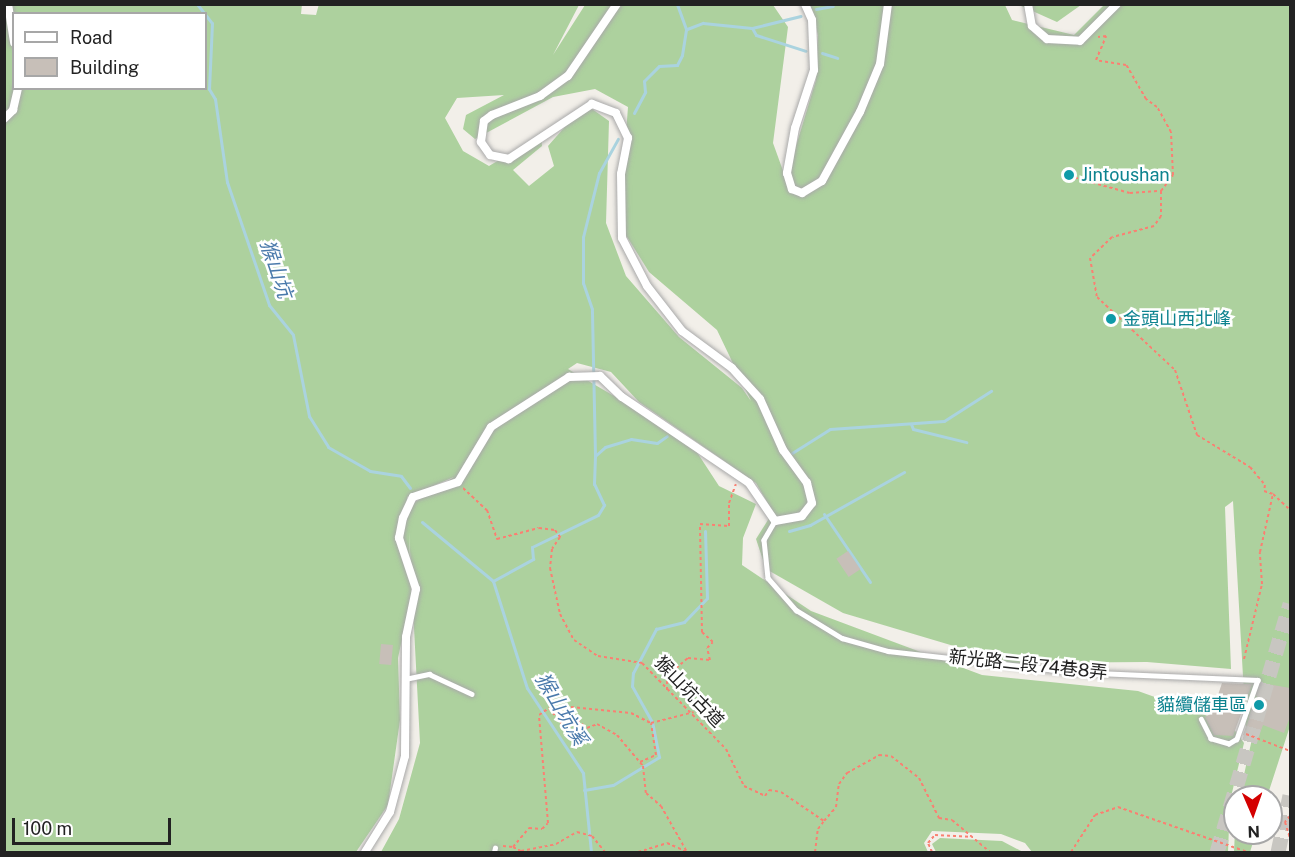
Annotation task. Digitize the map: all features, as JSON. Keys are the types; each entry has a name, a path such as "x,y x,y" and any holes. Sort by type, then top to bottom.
{"street":[{"path":"8,4 12,30"},
{"path":"364,852 390,812 400,785 405,756 406,638 416,589 399,538 403,518 413,497 458,483 491,427 522,403 569,377 600,376 622,397 739,475 775,521 802,516 809,509 811,495 783,450 760,399 732,368 682,331 647,285 622,238 621,174 628,138 616,113 592,104 509,159 490,154 481,142 484,121 492,115 540,96 568,76 617,4"},
{"path":"805,4 812,20 814,70 795,128 787,173 792,189 802,193 822,181 860,112 880,64 888,4"},
{"path":"1028,4 1032,26 1047,39 1080,41 1117,4"},
{"path":"4,119 13,110 18,90"}],"lane":[{"name":"新光路二段74巷8弄","path":"775,521 764,540 768,578 796,610 842,638 888,651 1074,672 1253,677 1259,686 1241,732"},
{"path":"405,679 429,674 472,694"},
{"path":"1201,719 1211,739 1219,743 1229,744 1241,732"}],"path":[{"path":"1080,41 1091,43 1106,36 1096,60 1126,65 1171,132 1173,175 1161,191 1161,216 1154,226 1112,237 1090,258 1097,297 1175,370 1197,435 1250,467 1265,485 1264,491 1273,494 1290,510"},
{"path":"1069,176 1130,194 1161,191"},
{"path":"668,693 667,676 688,658 710,660 707,648 713,642 702,632 700,524 729,526 729,503 739,475"},
{"name":"猴山坑古道","path":"458,483 487,510 497,539 539,528 555,530 560,537 552,549 550,568 560,614 574,640 598,656 638,660 668,693 694,712 726,749 744,786 765,796 769,790 781,792 824,821"},
{"path":"1244,659 1262,584 1260,552 1273,494"},
{"path":"584,726 569,712 571,707 632,713 653,723 694,712"},
{"path":"513,847 529,828 542,829 548,823 540,712 549,708 570,734 584,726 605,726 640,762 643,766 646,794 661,806 687,852"},
{"path":"640,762 656,755 653,723"},
{"path":"1241,732 1290,751"},
{"path":"815,852 818,829 836,807 839,784 847,773 879,755 891,756 919,778 939,818 952,820 990,852"},
{"path":"1071,852 1095,815 1118,807 1247,852"},
{"path":"1290,816 1285,822 1290,838"},
{"path":"494,850 513,847 522,851 556,844 571,833 582,832 592,836 605,852"},
{"path":"932,852 928,843 935,835 971,837"},
{"path":"638,852 667,843 687,852 714,852"},
{"path":"894,852 905,852"}],"green space":[{"path":"302,4 301,14 316,15 319,4 579,5 553,55 585,5 773,5 788,27 773,143 786,179 816,80 818,35 810,5 1005,5 1012,20 1074,35 1104,5 1290,5 1290,726 1271,785 1242,785 1252,739 1246,729 1233,501 1225,507 1231,669 1147,662 1011,663 843,613 766,569 756,539 773,512 756,483 639,402 611,372 577,363 568,369 689,440 719,486 756,504 743,538 742,565 811,611 982,675 1138,691 1230,724 1244,743 1234,785 1223,785 1223,845 1228,845 1228,852 1032,852 1025,843 1001,834 932,831 924,843 928,852 381,852 399,819 420,743 409,532 411,597 398,658 400,720 388,805 356,852 5,852 5,5","holes":["595,89 628,107 619,224 649,272 717,330 751,401 742,388 679,337 626,276 606,223 609,121 585,104 548,146 554,166 529,186 513,170 542,146 541,135 489,166 463,151 445,118 457,98 504,95 466,115 463,129 475,139 553,97","454,477 409,506 408,517 407,497"]},
{"path":"1019,5 1081,5 1057,22"},
{"path":"940,838 1002,841 1023,852 936,852 932,844"},
{"path":"1234,845 1252,845 1250,852 1234,852"}],"building":[{"path":"848,551 860,569 849,577 836,559"},
{"path":"381,644 393,645 391,665 379,664"},
{"path":"1222,683 1252,684 1233,736 1214,735 1205,717 1212,713"},
{"name":"貓纜儲車區","path":"1262,683 1290,688 1290,717 1284,733 1263,725 1257,741 1243,735"}],"waterway":[{"name":"猴山坑","path":"197,4 203,12"},
{"path":"634,113 645,92 644,81 659,66 677,65 682,55 686,29 677,4"},
{"path":"816,9 833,6"},
{"path":"752,28 801,16"},
{"name":"猴山坑","path":"207,17 212,23 209,89 215,99 227,182 269,305 293,335 309,416 328,447 370,471 401,476 410,488"},
{"path":"687,29 703,23 752,28 756,35 806,51"},
{"path":"822,53 837,58"},
{"path":"595,456 592,309 583,283 583,237 599,173 618,139"},
{"path":"792,453 830,429 944,421 991,391"},
{"path":"911,424 913,429 966,442"},
{"path":"493,581 533,559 532,547 598,515 604,505 594,484 595,456 605,447 631,439 657,443 667,436"},
{"path":"789,531 810,525 904,472"},
{"path":"824,514 870,582"},
{"name":"猴山坑","path":"422,522 493,581"},
{"path":"584,790 613,785 659,757 652,722 632,686 633,673 656,629 684,622 707,598 705,531"},
{"name":"猴山坑溪","path":"493,581 527,688 583,773 591,852"}],"tunnel":[{"path":"1217,852 1290,604"},
{"path":"1278,852 1290,795"}],"place":[{"name":"Jintoushan","path":"1069,175"},
{"name":"金頭山西北峰","path":"1111,319"},
{"name":"貓纜儲車區","path":"1259,705"}]}
